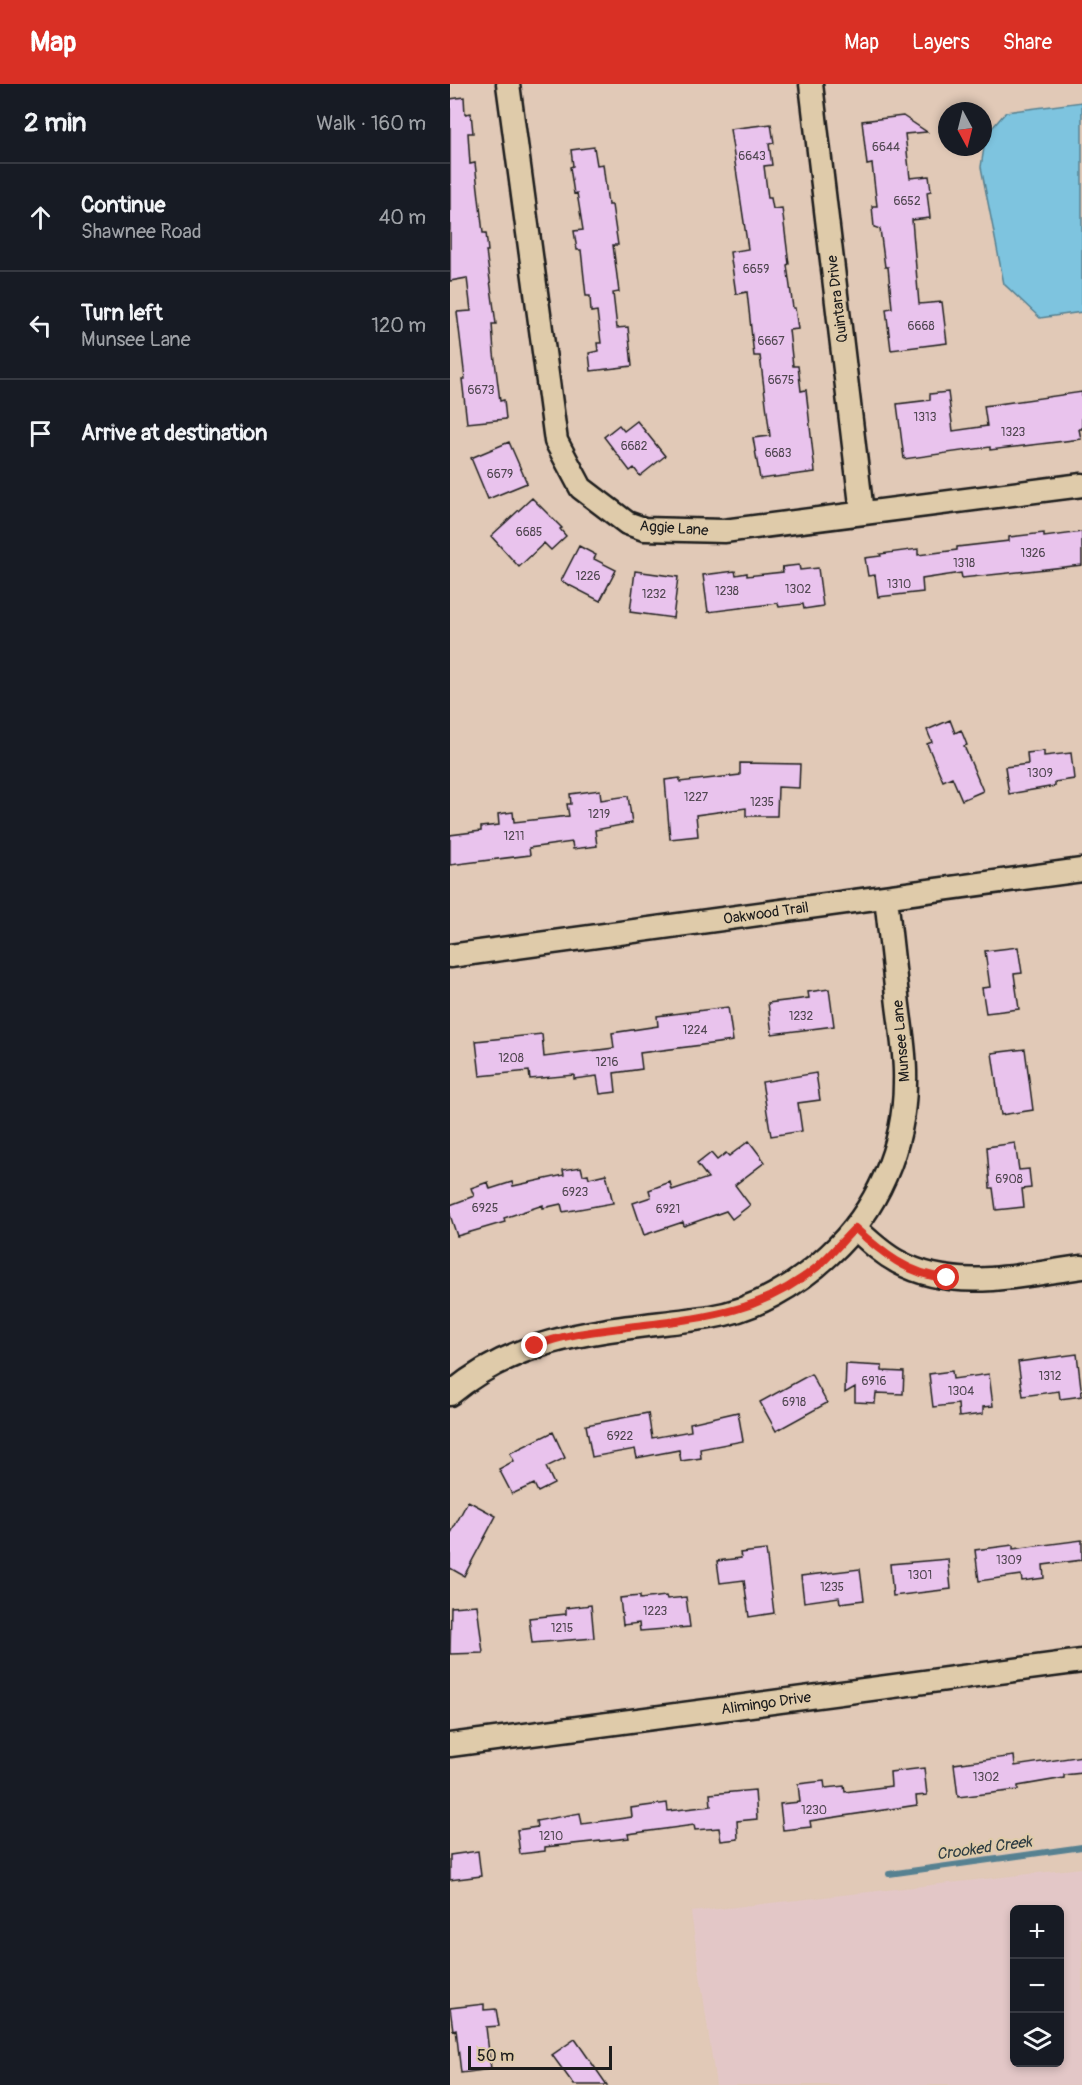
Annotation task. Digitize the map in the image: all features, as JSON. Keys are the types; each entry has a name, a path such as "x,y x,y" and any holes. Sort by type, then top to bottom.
{"street":[{"name":"Aggie Lane","path":"508,84 556,441 581,488 627,523 644,529 724,531 1082,485"},
{"name":"Quintara Drive","path":"811,84 862,513"},
{"name":"Oakwood Trail","path":"450,956 1082,870"},
{"name":"Munsee Lane","path":"450,1394 496,1363 520,1351 554,1340 588,1332 712,1317 747,1307 788,1287 818,1267 855,1228 870,1205 890,1164 898,1137 904,1101 905,1065 886,897"},
{"path":"855,1228 875,1247 897,1262 939,1278 974,1281 1082,1267"},
{"name":"Alimingo Drive","path":"450,1745 1082,1661"}],"shaded area":[{"path":"1082,1868 1082,2085 716,2085 691,1912"}],"water":[{"path":"1082,102 1082,312 1040,318 1004,284 981,167 983,156 992,156 992,128 1006,112"}],"building":[{"path":"464,97 465,114 471,113 473,133 468,133 470,164 475,163 483,233 486,233 488,251 486,251 496,324 492,324 494,353 500,401 504,400 506,419 467,423 462,379 465,379 457,312 471,311 467,278 450,281 450,99"},
{"path":"903,116 927,132 905,134 910,178 929,176 931,191 927,192 930,218 912,220 919,304 942,302 947,343 891,350 886,309 892,308 888,267 885,267 880,229 874,227 872,206 877,206 872,164 867,165 862,121"},
{"path":"771,124 774,143 769,144 772,165 764,166 768,198 771,198 773,209 782,208 789,264 787,265 798,329 789,330 793,366 798,366 801,391 806,390 815,472 760,479 753,438 770,436 760,356 754,356 747,292 736,294 730,252 748,249 730,129"},
{"path":"594,147 597,165 603,164 608,205 612,205 618,245 613,245 619,292 613,293 617,328 628,327 632,366 591,371 589,353 598,351 597,343 601,343 597,311 591,312 590,296 586,296 581,250 577,250 574,231 583,230 570,167 573,166 571,150"},
{"path":"948,392 953,431 987,426 984,406 1082,392 1082,429 1079,429 1081,439 990,450 990,447 904,459 897,404 930,400 930,394"},
{"path":"637,421 665,456 640,476 634,468 630,471 604,437 619,425 624,431"},
{"path":"509,442 527,483 488,499 471,458"},
{"path":"532,498 562,528 560,529 566,536 551,550 544,543 519,567 491,536"},
{"path":"1082,532 1082,565 962,578 961,573 922,579 923,592 878,597 875,575 868,576 865,558 918,549 918,555 957,550 957,547 1009,541 1009,537 1044,533 1044,537"},
{"path":"579,546 596,555 594,559 616,570 600,601 561,581"},
{"path":"799,565 800,570 818,568 823,606 804,609 803,604 779,607 778,603 708,612 703,575 735,571 736,575 747,573 747,576 783,572 782,567"},
{"path":"635,571 678,577 673,618 630,612"},
{"path":"950,720 955,733 961,730 967,745 964,746 983,791 962,800 952,777 943,781 927,744 932,742 927,730"},
{"path":"1044,751 1044,756 1071,753 1074,779 1055,782 1055,786 1009,794 1005,767 1028,764 1027,753"},
{"path":"740,763 800,764 799,788 778,787 777,816 746,816 746,808 696,815 698,836 670,839 665,780 680,778 680,782 740,775"},
{"path":"600,790 601,800 628,796 632,823 595,830 597,846 573,849 572,842 529,848 530,855 450,865 450,835 481,831 481,827 499,825 498,814 513,812 514,822 569,816 567,804 571,804 570,794"},
{"path":"1018,947 1022,973 1014,974 1019,1009 986,1013 982,988 990,987 985,951"},
{"path":"829,989 834,1026 772,1034 768,1003 809,998 808,992"},
{"path":"728,1007 733,1041 640,1053 642,1069 614,1073 616,1092 600,1094 597,1076 574,1079 574,1075 530,1079 529,1071 480,1076 476,1041 542,1034 544,1057 614,1048 612,1033 658,1026 657,1016"},
{"path":"1025,1049 1033,1110 1001,1115 992,1053"},
{"path":"816,1073 820,1100 798,1103 802,1131 771,1136 762,1082"},
{"path":"749,1141 765,1162 735,1185 750,1205 732,1219 726,1211 684,1226 683,1222 644,1235 633,1203 651,1197 649,1190 670,1182 672,1190 708,1178 697,1164 711,1153 717,1160 726,1153 729,1156"},
{"path":"1015,1143 1019,1170 1029,1169 1031,1188 1022,1189 1024,1207 996,1210 993,1188 990,1188 987,1147"},
{"path":"581,1167 583,1175 588,1174 589,1178 606,1174 613,1203 563,1212 561,1204 543,1208 543,1205 504,1218 505,1222 457,1236 450,1215 450,1205 474,1196 471,1188 488,1182 490,1189 512,1182 513,1186 564,1175 563,1170"},
{"path":"1077,1354 1082,1396 1060,1399 1059,1391 1023,1396 1018,1362"},
{"path":"846,1364 882,1366 882,1371 904,1372 903,1394 876,1393 875,1403 855,1402 855,1387 845,1393"},
{"path":"952,1371 953,1379 989,1374 993,1406 983,1407 983,1414 959,1417 958,1404 933,1407 929,1374"},
{"path":"811,1374 827,1403 776,1431 760,1402"},
{"path":"738,1412 743,1441 700,1449 701,1458 681,1461 679,1450 637,1458 635,1449 592,1457 586,1425 648,1413 652,1438 691,1431 690,1423"},
{"path":"553,1432 565,1458 546,1467 554,1484 538,1492 534,1484 512,1494 499,1469 514,1461 510,1453"},
{"path":"468,1501 496,1516 464,1576 450,1568 450,1535"},
{"path":"1082,1540 1082,1560 1043,1565 1044,1578 1022,1581 1021,1575 979,1581 975,1550 1013,1545 1013,1549"},
{"path":"766,1550 774,1613 749,1617 744,1580 720,1583 717,1561 741,1558 740,1553"},
{"path":"948,1559 951,1589 893,1596 890,1564"},
{"path":"860,1569 864,1600 840,1603 839,1597 804,1602 801,1576"},
{"path":"640,1596 640,1599 666,1596 667,1599 686,1597 690,1627 640,1631 639,1623 623,1625 620,1598"},
{"path":"477,1605 483,1653 450,1654 451,1607"},
{"path":"591,1605 594,1638 532,1643 529,1618 566,1614 566,1608"},
{"path":"1014,1756 1015,1766 1082,1756 1082,1773 1018,1786 1018,1790 958,1797 954,1764"},
{"path":"924,1768 927,1795 916,1796 917,1805 810,1821 811,1827 783,1830 780,1804 800,1802 798,1784 824,1781 825,1788 844,1786 845,1792 891,1786 890,1772"},
{"path":"755,1790 757,1819 737,1821 738,1839 721,1841 719,1828 695,1830 694,1825 628,1834 629,1838 545,1847 545,1851 520,1854 517,1830 537,1827 536,1821 580,1813 582,1824 632,1817 631,1808 667,1803 668,1811 711,1806 710,1794"},
{"path":"478,1851 481,1876 450,1880 450,1855"},
{"path":"484,2004 484,2010 496,2009 499,2026 486,2027 491,2069 461,2073 456,2029 453,2030 450,2008"},
{"path":"575,2039 607,2085 574,2085 552,2055"}],"waterway":[{"name":"Crooked Creek","path":"889,1874 1082,1847"}],"route":[{"path":"535,1346 571,1335 712,1317 747,1307 788,1287 818,1267 855,1228 875,1247 897,1262 939,1278 947,1278"}]}
